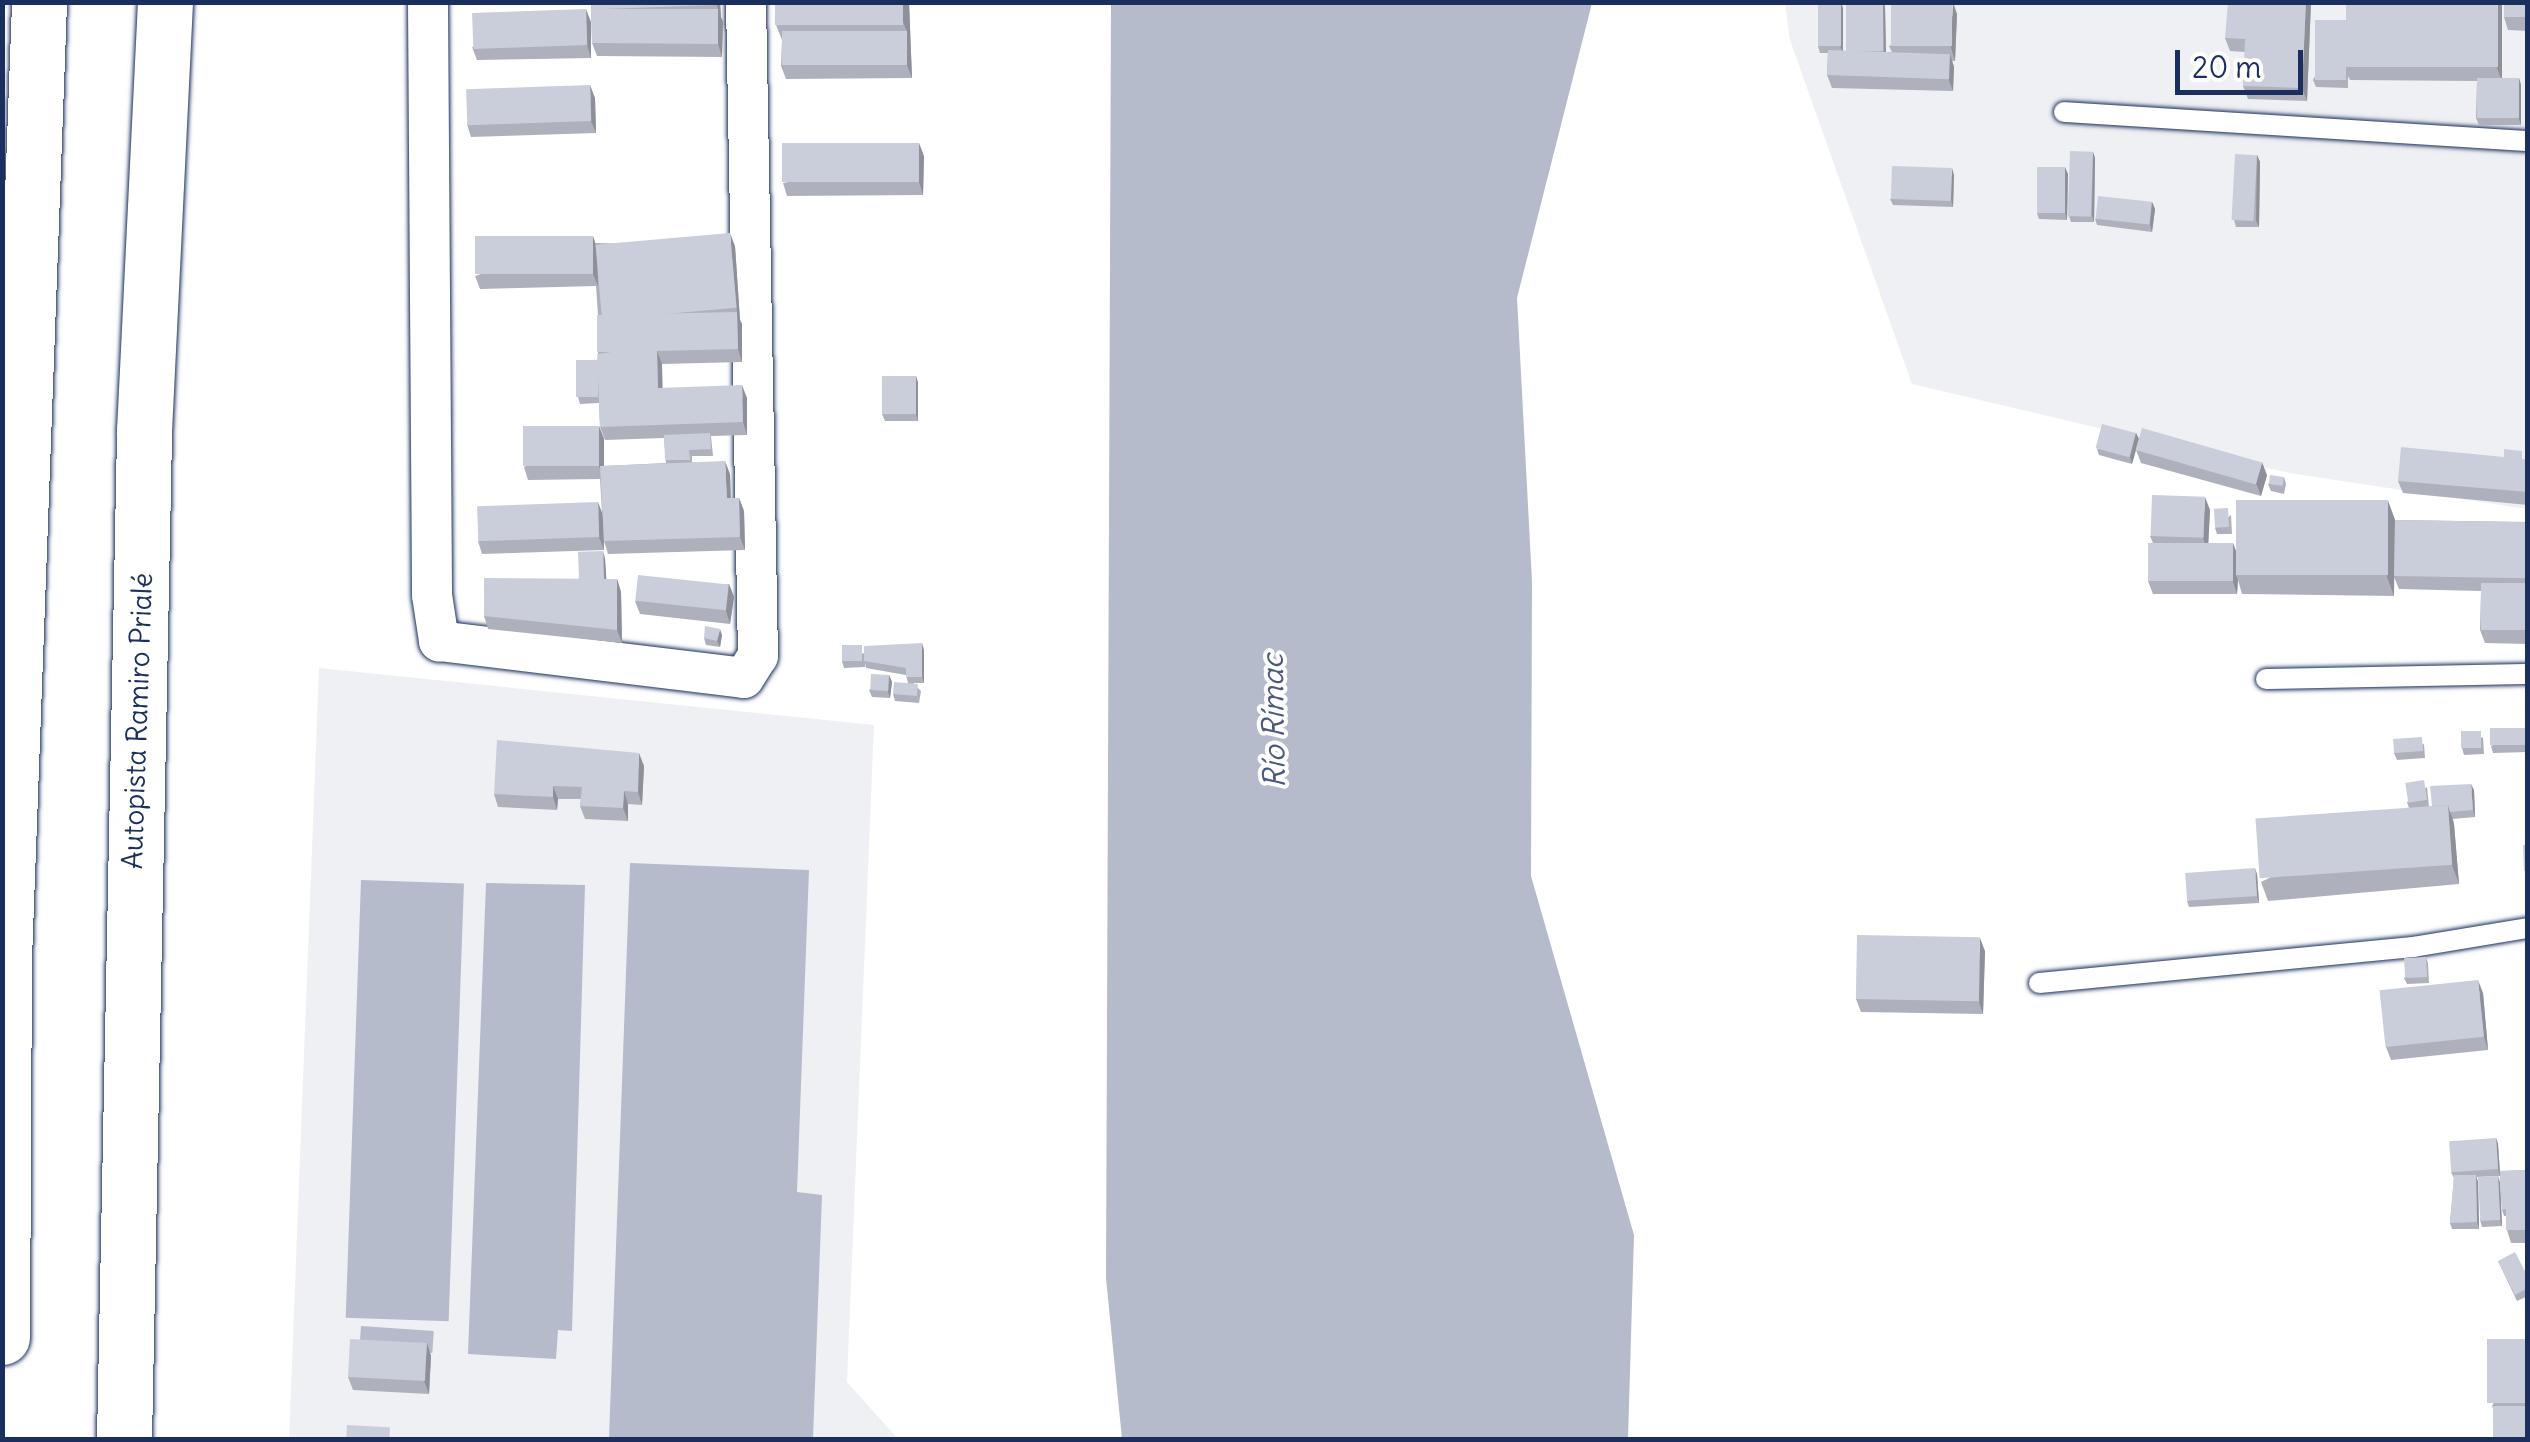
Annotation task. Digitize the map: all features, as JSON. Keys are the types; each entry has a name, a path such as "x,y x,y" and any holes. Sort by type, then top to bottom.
{"highway":[{"path":"2,1337 4,958 39,2"},
{"name":"Autopista Ramiro Prialé","path":"124,1440 144,450 165,2"}],"street":[{"path":"428,2 432,594 439,640 744,678 758,656 746,2"}],"lane":[{"path":"2064,112 2528,141"},
{"path":"2266,678 2528,674"},
{"path":"2039,983 2413,947 2528,928"}],"shaded area":[{"path":"1785,3 2527,3 2527,509 2289,473 1912,384 1790,40"},
{"path":"319,668 874,725 847,1382 898,1439 289,1440"}],"water":[{"name":"Río Rímac","path":"1111,3 1592,3 1517,298 1532,581 1531,876 1634,1235 1628,1439 1122,1439 1106,1278"},
{"path":"630,863 809,870 797,1192 822,1195 813,1439 609,1439"},
{"path":"361,880 464,884 449,1321 346,1318"},
{"path":"486,883 585,885 572,1331 558,1330 556,1359 468,1354"},
{"path":"361,1326 434,1331 432,1353 359,1348"}],"building":[{"path":"591,2 716,2 603,9 718,9 718,44 592,43"},
{"path":"775,2 903,2 903,25 775,25"},
{"path":"1818,2 1841,2 1841,46 1818,46"},
{"path":"1846,2 1883,2 1883,51 1846,51"},
{"path":"1891,2 1952,2 1952,46 1891,46"},
{"path":"2228,2 2306,2 2302,88 2243,86 2245,39 2225,38"},
{"path":"2346,2 2498,2 2498,67 2346,67"},
{"path":"2504,2 2528,2 2528,17 2504,17"},
{"path":"586,9 587,45 473,49 472,13"},
{"path":"2315,20 2346,20 2346,80 2315,80"},
{"path":"782,31 907,31 907,65 782,65"},
{"path":"1828,50 1950,54 1949,79 1827,75"},
{"path":"2477,78 2519,78 2519,118 2477,118"},
{"path":"590,85 591,121 467,125 466,89"},
{"path":"782,143 919,143 919,182 782,182"},
{"path":"2070,151 2093,152 2091,217 2068,216"},
{"path":"2235,154 2257,155 2254,221 2232,220"},
{"path":"1892,166 1952,168 1951,201 1891,199"},
{"path":"2037,167 2065,167 2065,213 2037,213"},
{"path":"2098,196 2152,202 2149,225 2096,219"},
{"path":"730,233 737,308 602,319 596,245"},
{"path":"475,236 593,236 593,274 475,274"},
{"path":"737,312 738,349 657,351 658,388 742,385 743,422 600,427 597,354 611,352 597,352 597,315"},
{"path":"576,360 598,360 598,397 576,397"},
{"path":"882,376 916,376 916,414 882,414"},
{"path":"2102,424 2136,433 2129,457 2096,448"},
{"path":"523,426 599,426 599,466 523,466"},
{"path":"2142,428 2262,462 2256,485 2136,450"},
{"path":"710,433 711,449 689,450 690,460 665,460 664,435"},
{"path":"2401,447 2504,457 2504,449 2522,451 2522,459 2528,459 2528,492 2398,481"},
{"path":"725,461 727,498 739,498 740,537 604,541 600,466"},
{"path":"2270,475 2284,477 2283,486 2269,484"},
{"path":"2152,495 2205,497 2204,538 2151,536"},
{"path":"2236,500 2388,500 2388,575 2236,575"},
{"path":"598,502 599,537 478,541 477,506"},
{"path":"2228,508 2229,527 2215,528 2214,509"},
{"path":"2395,520 2528,522 2527,578 2394,576"},
{"path":"2148,543 2233,543 2233,581 2148,581"},
{"path":"603,551 604,579 579,580 578,552"},
{"path":"638,575 729,585 726,610 635,601"},
{"path":"484,578 617,579 617,630 484,616"},
{"path":"2481,583 2528,583 2528,630 2481,630"},
{"path":"705,626 720,629 717,641 704,638"},
{"path":"922,643 922,677 906,677 906,668 864,661 864,646"},
{"path":"842,645 862,645 862,661 842,661"},
{"path":"871,674 889,675 888,691 870,690"},
{"path":"894,682 918,684 917,696 893,694"},
{"path":"2490,728 2528,728 2528,745 2490,745"},
{"path":"2461,731 2481,731 2481,748 2461,748"},
{"path":"2422,737 2423,751 2394,753 2393,739"},
{"path":"497,740 639,753 638,792 624,791 623,808 580,806 582,787 553,786 553,797 494,794"},
{"path":"2424,780 2427,800 2408,803 2405,783"},
{"path":"2471,784 2473,810 2450,812 2448,805 2432,806 2430,786"},
{"path":"2448,805 2452,865 2260,878 2255,818"},
{"path":"2523,845 2528,845 2528,870 2524,871"},
{"path":"2255,868 2257,896 2187,901 2185,873"},
{"path":"1857,935 1980,937 1979,1001 1856,999"},
{"path":"2426,957 2427,977 2405,978 2404,958"},
{"path":"2478,980 2484,1037 2386,1047 2380,990"},
{"path":"2496,1138 2498,1169 2451,1172 2449,1141"},
{"path":"2528,1170 2528,1204 2506,1204 2502,1210 2500,1171"},
{"path":"2454,1175 2476,1175 2477,1222 2450,1223"},
{"path":"2498,1176 2500,1220 2480,1221 2478,1177"},
{"path":"2506,1204 2528,1204 2528,1230 2506,1230"},
{"path":"2515,1252 2528,1277 2528,1288 2515,1295 2498,1261"},
{"path":"350,1339 427,1343 425,1381 348,1377"},
{"path":"2487,1339 2528,1339 2528,1403 2487,1403"},
{"path":"2493,1406 2528,1406 2528,1440 2493,1440"},
{"path":"347,1425 390,1427 389,1440 346,1440"}]}
